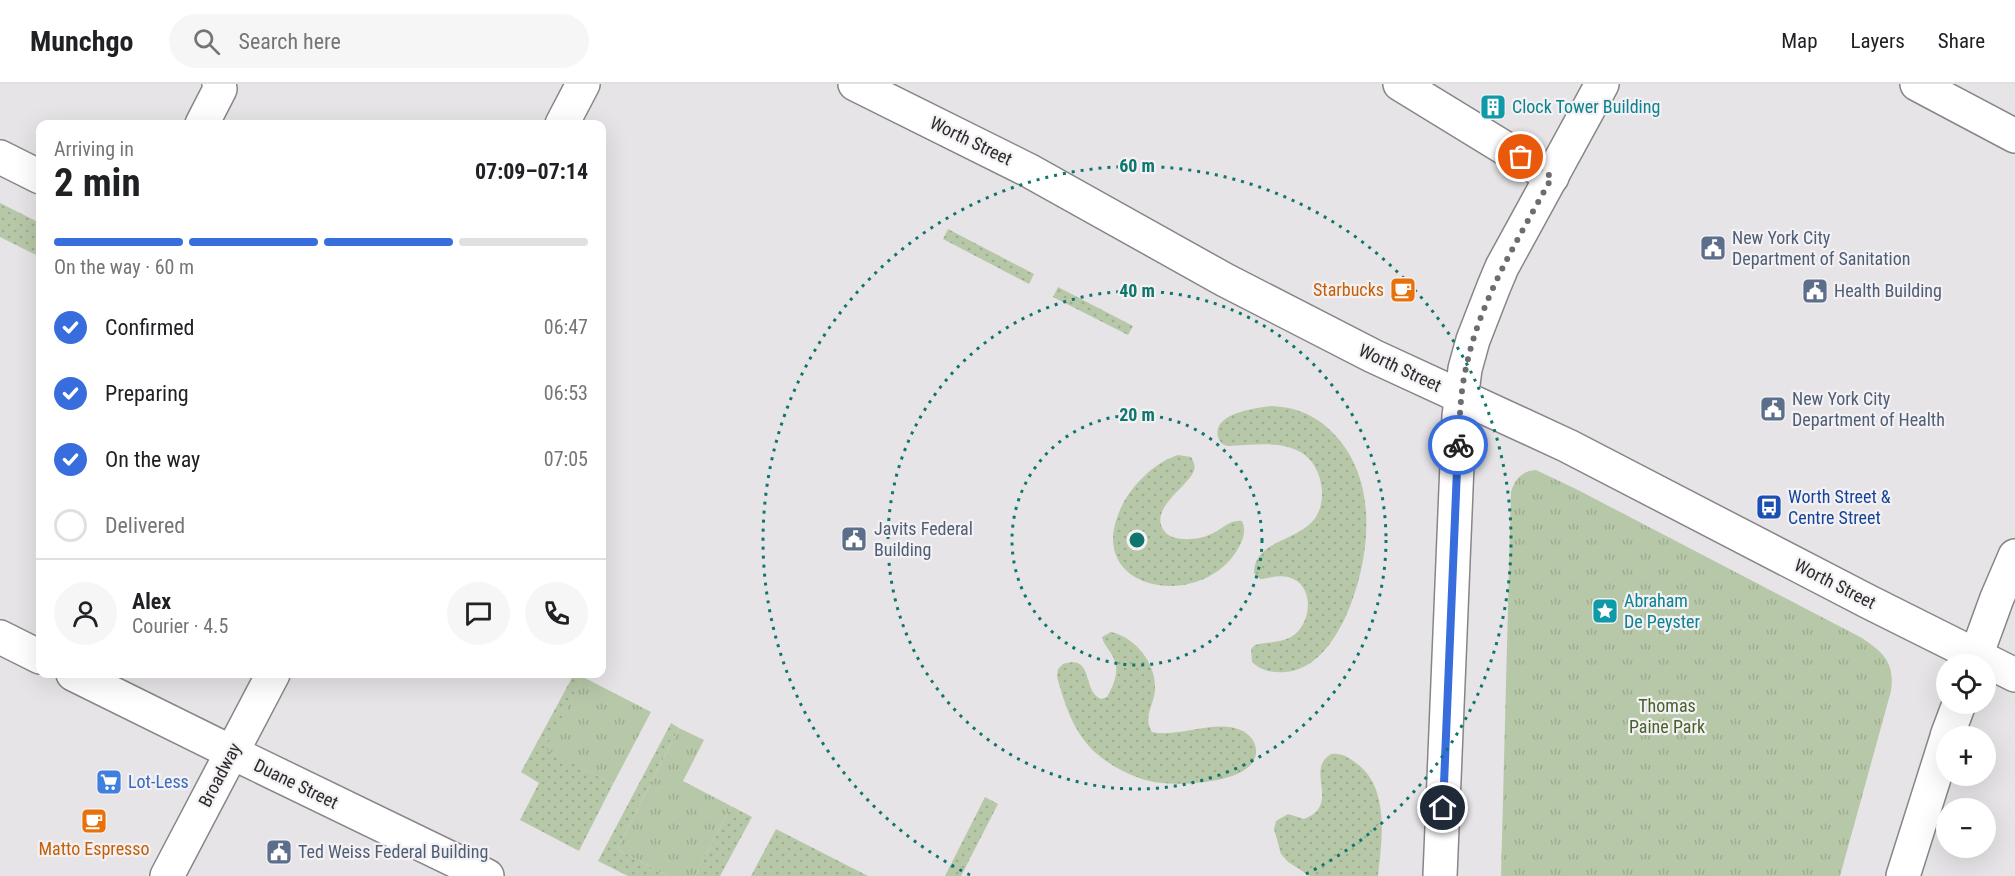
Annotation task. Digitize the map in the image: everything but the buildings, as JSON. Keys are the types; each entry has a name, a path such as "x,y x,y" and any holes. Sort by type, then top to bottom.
{"street":[{"path":"204,120 220,89 219,84"},
{"path":"564,120 584,84"},
{"name":"Worth Street","path":"855,84 1037,175 1236,286 1373,356 1568,447 1869,602 1964,654"},
{"path":"1400,84 1552,177"},
{"path":"1440,876 1457,467 1465,369 1473,340 1502,267 1602,84"},
{"path":"1917,84 2015,136"},
{"path":"0,157 36,175"},
{"path":"1977,654 2015,556"},
{"path":"0,637 36,655"},
{"name":"Worth Street","path":"1996,668 2015,675"},
{"name":"Duane Street","path":"81,678 487,876"},
{"name":"Broadway","path":"166,876 271,678"},
{"path":"1903,876 1936,772"}],"green space":[{"path":"0,203 36,221 36,255 0,237"},
{"path":"948,229 1034,274 1029,284 943,239"},
{"path":"1058,287 1133,326 1128,335 1053,297"},
{"path":"1271,406 1304,413 1318,420 1332,432 1347,451 1358,473 1364,496 1366,520 1361,570 1346,616 1330,644 1315,660 1297,670 1286,672 1259,668 1252,662 1251,649 1255,645 1287,639 1298,631 1307,615 1307,596 1297,581 1288,577 1260,579 1254,573 1257,561 1263,552 1308,526 1316,517 1322,496 1318,473 1311,461 1302,453 1291,448 1267,444 1228,446 1218,437 1218,429 1228,417 1246,410"},
{"path":"1178,455 1191,457 1195,468 1191,476 1165,506 1161,515 1161,523 1165,532 1180,539 1199,538 1229,523 1242,521 1244,534 1239,547 1222,567 1200,580 1176,586 1152,584 1132,575 1118,560 1113,538 1120,510 1136,485 1151,470"},
{"name":"Thomas Paine Park","path":"1536,470 1862,638 1882,654 1891,673 1891,691 1840,876 1501,876 1511,492 1520,476"},
{"path":"1111,632 1137,646 1149,662 1155,681 1148,722 1152,732 1175,733 1210,727 1243,731 1251,738 1256,749 1252,764 1242,772 1227,778 1175,784 1149,781 1128,773 1108,763 1097,754 1076,728 1057,677 1058,669 1063,664 1073,662 1080,664 1084,668 1095,695 1101,699 1107,697 1116,674 1116,664 1102,637"},
{"path":"572,678 582,678 546,749 613,784 579,851 520,820 539,783 521,772"},
{"path":"582,678 651,712 613,784 545,749"},
{"path":"671,723 679,728 617,849 668,876 628,876 598,861"},
{"path":"679,728 704,740 683,781 731,806 695,876 668,876 617,849"},
{"path":"1331,754 1342,755 1353,761 1367,773 1374,786 1379,800 1382,831 1378,876 1310,876 1288,862 1281,854 1274,829 1276,821 1288,814 1304,819 1315,813 1322,796 1321,769 1324,761"},
{"path":"985,797 998,804 961,876 945,876"},
{"path":"731,806 752,817 720,876 695,876"},
{"path":"776,829 868,876 751,876"}],"way so far":[{"path":"1458,445 1465,369 1473,340 1502,267 1552,177 1521,157"}],"place":[{"name":"Clock Tower Building","path":"1493,107"},
{"name":"New York City Department of Sanitation","path":"1713,248"},
{"name":"Starbucks","path":"1403,290"},
{"name":"Health Building","path":"1815,291"},
{"name":"New York City Department of Health","path":"1773,409"},
{"name":"Worth Street & Centre Street","path":"1769,507"},
{"name":"Javits Federal Building","path":"854,539"},
{"name":"Abraham De Peyster","path":"1605,611"},
{"name":"Lot-Less","path":"109,782"},
{"name":"Matto Espresso","path":"94,821"},
{"name":"Ted Weiss Federal Building","path":"279,852"}],"route":[{"path":"1443,808 1458,445"}]}
